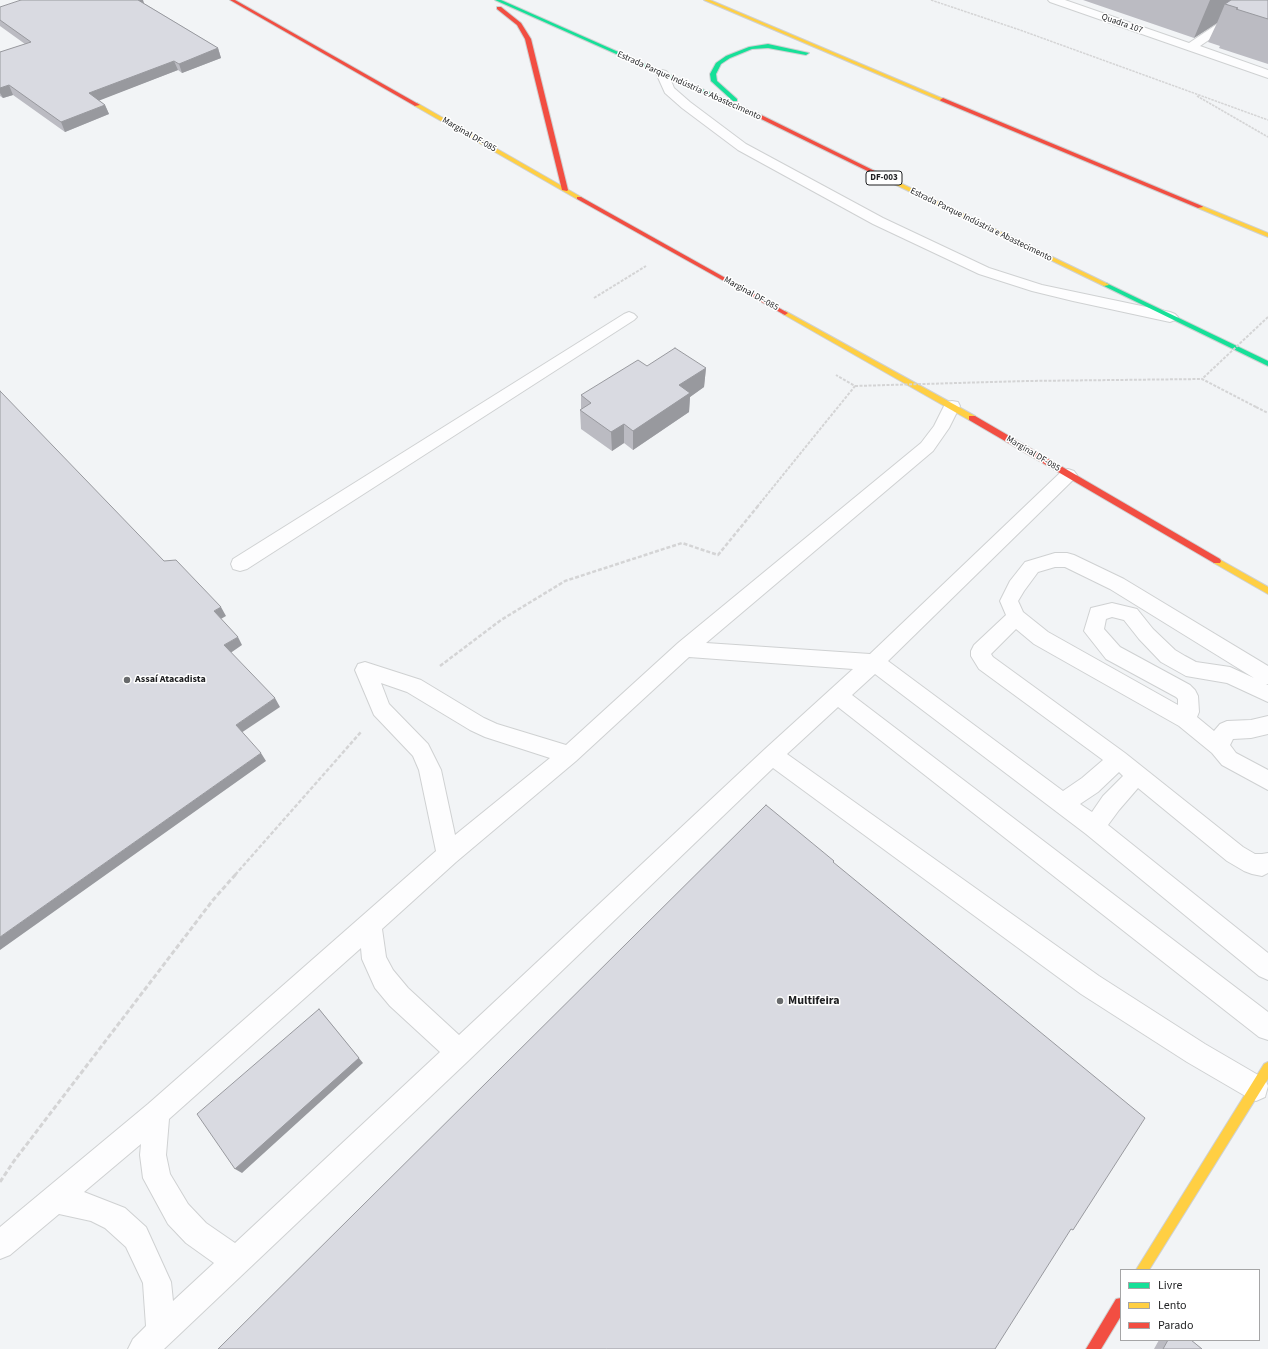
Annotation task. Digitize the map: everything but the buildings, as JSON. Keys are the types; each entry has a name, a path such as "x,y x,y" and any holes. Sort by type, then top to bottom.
{"main road":[{"name":"Marginal DF-085","path":"232,0 565,190 952,406 1268,591"},
{"path":"489,0 519,24 528,40 565,190"},
{"name":"Estrada Parque Indústria e Abastecimento","path":"496,0 746,110 1268,364"},
{"path":"706,0 860,66 1268,235"},
{"path":"746,110 714,80 713,74 719,63 737,52 751,48 768,46 784,48 860,66"},
{"path":"1143,1269 1268,1068"},
{"path":"1093,1349 1120,1306"}],"street":[{"name":"Quadra 107","path":"1054,0 1268,74"},
{"path":"1191,47 1261,0"},
{"path":"1244,12 1256,16"}],"lane":[{"path":"662,73 669,90 686,105 742,147 878,221 984,271 1073,297 1170,317"},
{"path":"240,564 629,318"},
{"path":"0,1245 157,1113 448,855 569,755 685,649 927,447 941,428 952,406"},
{"path":"152,1340 459,1052 772,755 874,662 1068,475"},
{"path":"1268,676 1116,584 1067,560 1055,560 1032,567 1017,586 1008,602 1016,617 1047,642 1186,720 1219,747 1229,759 1268,781"},
{"path":"1186,720 1189,712 1188,696 1183,691 1113,652 1094,631 1098,613 1112,610 1130,614 1146,634 1178,662 1194,670 1230,675 1268,694"},
{"path":"1016,617 981,651 981,656 986,663 1118,760 1235,854 1252,864 1262,866 1268,863"},
{"path":"1165,652 1186,626"},
{"path":"685,649 874,662 1094,827 1268,968"},
{"path":"1230,675 1236,656"},
{"path":"448,855 430,770 421,750 381,709 365,670 414,686 477,724 492,731 569,755"},
{"path":"837,695 1268,1028"},
{"path":"1219,747 1221,738 1227,730 1251,729 1268,725"},
{"path":"772,755 1090,985 1196,1053 1256,1088"},
{"path":"1064,804 1090,785 1118,760"},
{"path":"1094,827 1111,803 1137,775"},
{"path":"369,924 374,959 384,979 399,997 459,1052"},
{"path":"157,1113 152,1155 157,1178 178,1214 196,1233 236,1262"},
{"path":"55,1199 92,1208 115,1218 136,1237 157,1282 152,1340"}],"path":[{"path":"931,0 1020,30 1268,120"},
{"path":"1189,92 1268,136"},
{"path":"594,298 646,266 652,269"},
{"path":"1202,380 1268,317"},
{"path":"414,686 501,620 565,582 682,543 718,555 855,386 1026,381 1202,380 1268,414"},
{"path":"0,1182 14,1161 213,900 381,709"}],"traffic: fast":[{"path":"497,0 753,113"},
{"path":"735,100 714,81 713,74 719,63 728,57 751,48 768,46 806,53"},
{"path":"1106,285 1268,364"}],"traffic: slow":[{"path":"706,0 943,100"},
{"path":"417,105 579,198"},
{"path":"890,180 1106,285"},
{"path":"1200,207 1268,235"},
{"path":"785,313 972,418"},
{"path":"1217,561 1268,591"},
{"path":"1143,1269 1268,1068"}],"traffic: jam":[{"path":"232,0 417,105"},
{"path":"499,8 519,24 528,39 565,190"},
{"path":"943,100 1200,207"},
{"path":"753,113 890,180"},
{"path":"579,198 785,313"},
{"path":"972,418 1217,561"},
{"path":"1093,1349 1120,1306"}],"place":[{"name":"Assaí Atacadista","path":"127,680"},
{"name":"Multifeira","path":"780,1001"}]}
